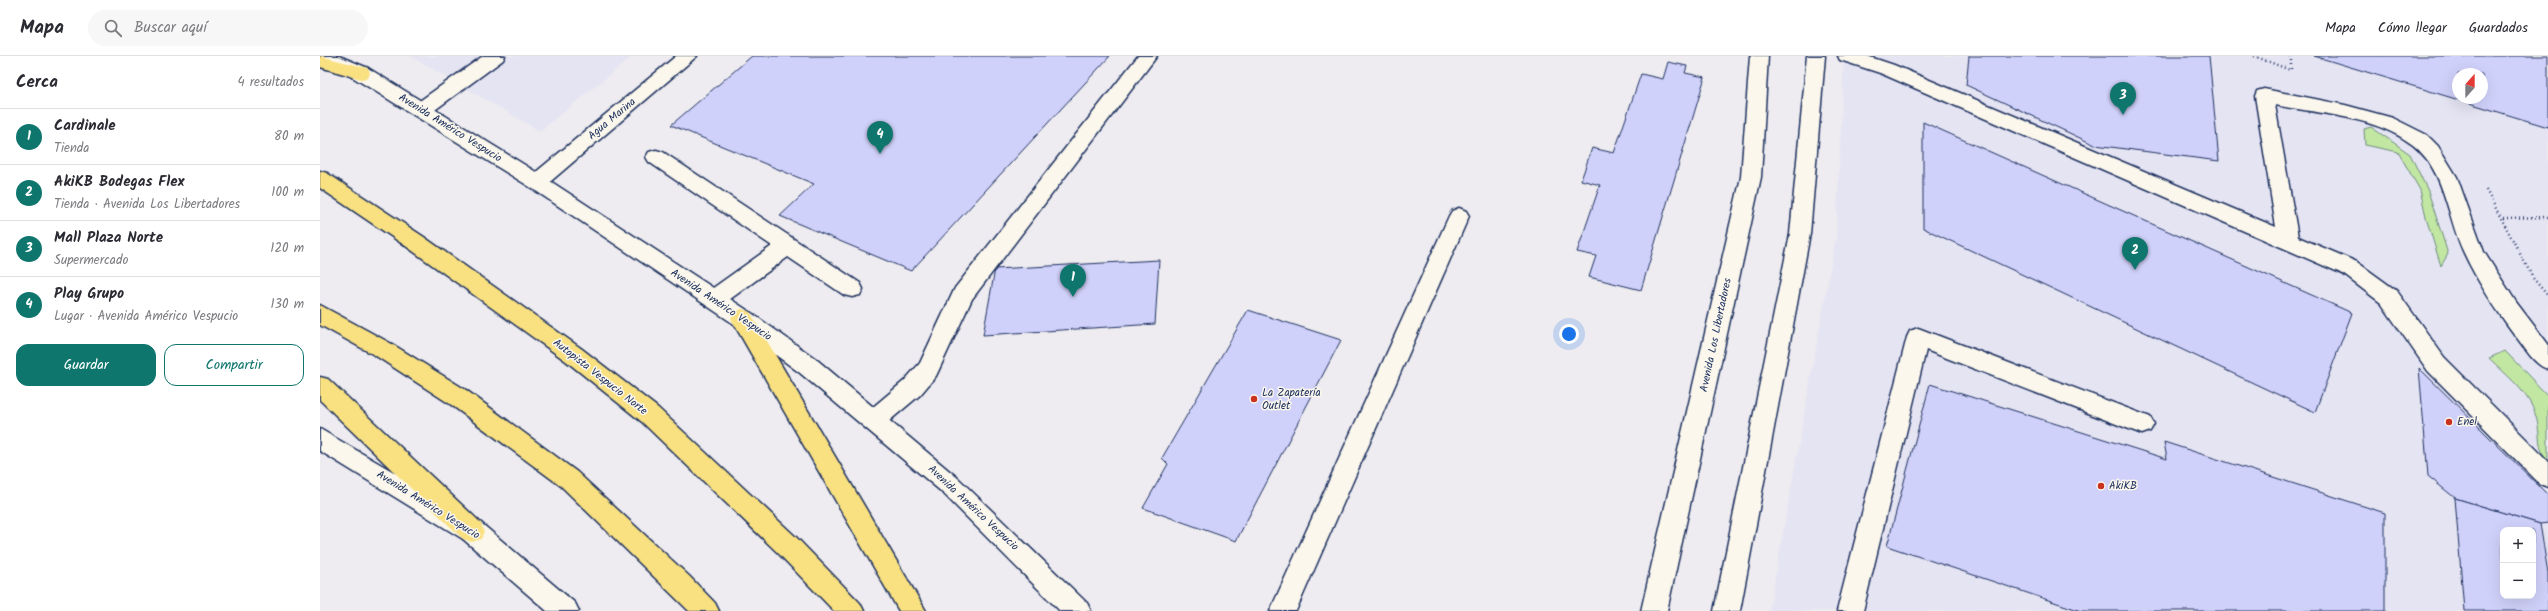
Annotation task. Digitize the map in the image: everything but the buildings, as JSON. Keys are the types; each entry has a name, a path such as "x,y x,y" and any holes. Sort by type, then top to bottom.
{"highway":[{"path":"320,60 361,73"},
{"name":"Autopista Vespucio Norte","path":"320,178 417,243 574,355 650,415 787,545 851,611"},
{"path":"320,314 384,350 458,397 569,479 669,573 706,611"},
{"path":"742,318 913,611"},
{"path":"320,386 472,530"}],"street":[{"name":"Avenida Américo Vespucio","path":"322,56 361,73 537,182 742,318 808,366 951,486 1078,611"},
{"path":"421,110 496,56"},
{"name":"Agua Marina","path":"537,182 688,56"},
{"path":"874,420 912,388 928,369 963,294 1148,56"},
{"name":"Avenida Los Libertadores","path":"1654,611 1751,176 1759,56"},
{"path":"1727,611 1800,234 1816,56"},
{"path":"1847,56 1887,62 2290,243 2350,268 2389,297 2436,364 2548,477"},
{"path":"2290,243 2264,96 2375,118 2399,127 2419,139 2436,155 2448,181 2465,234 2475,254 2514,316 2548,360"},
{"path":"656,157 789,245 852,289"},
{"path":"1283,611 1459,216"},
{"path":"714,299 789,245"},
{"path":"1850,611 1918,337 2142,424"},
{"name":"Avenida Américo Vespucio","path":"320,440 472,530 566,611"}],"path":[{"path":"2291,56 2291,70"},
{"path":"2503,218 2548,217"}],"shaded area":[{"path":"410,56 633,56 540,131"},
{"path":"1844,56 2548,56 2548,611 1769,611 1836,236"}],"green space":[{"path":"2371,127 2410,154 2428,191 2448,254 2441,266 2427,221 2420,190 2398,152 2365,145 2364,129"},
{"path":"2505,351 2548,396 2548,461 2540,446 2536,417 2529,400 2517,385 2489,358"}],"place":[{"name":"Mall Plaza Norte","path":"2123,115"},
{"name":"Play Grupo","path":"880,154"},
{"name":"AkiKB Bodegas Flex","path":"2135,270"},
{"name":"Cardinale","path":"1073,297"},
{"name":"La Zapatería Outlet","path":"1254,399"},
{"name":"Enel","path":"2449,422"},
{"name":"AkiKB","path":"2101,486"}]}
